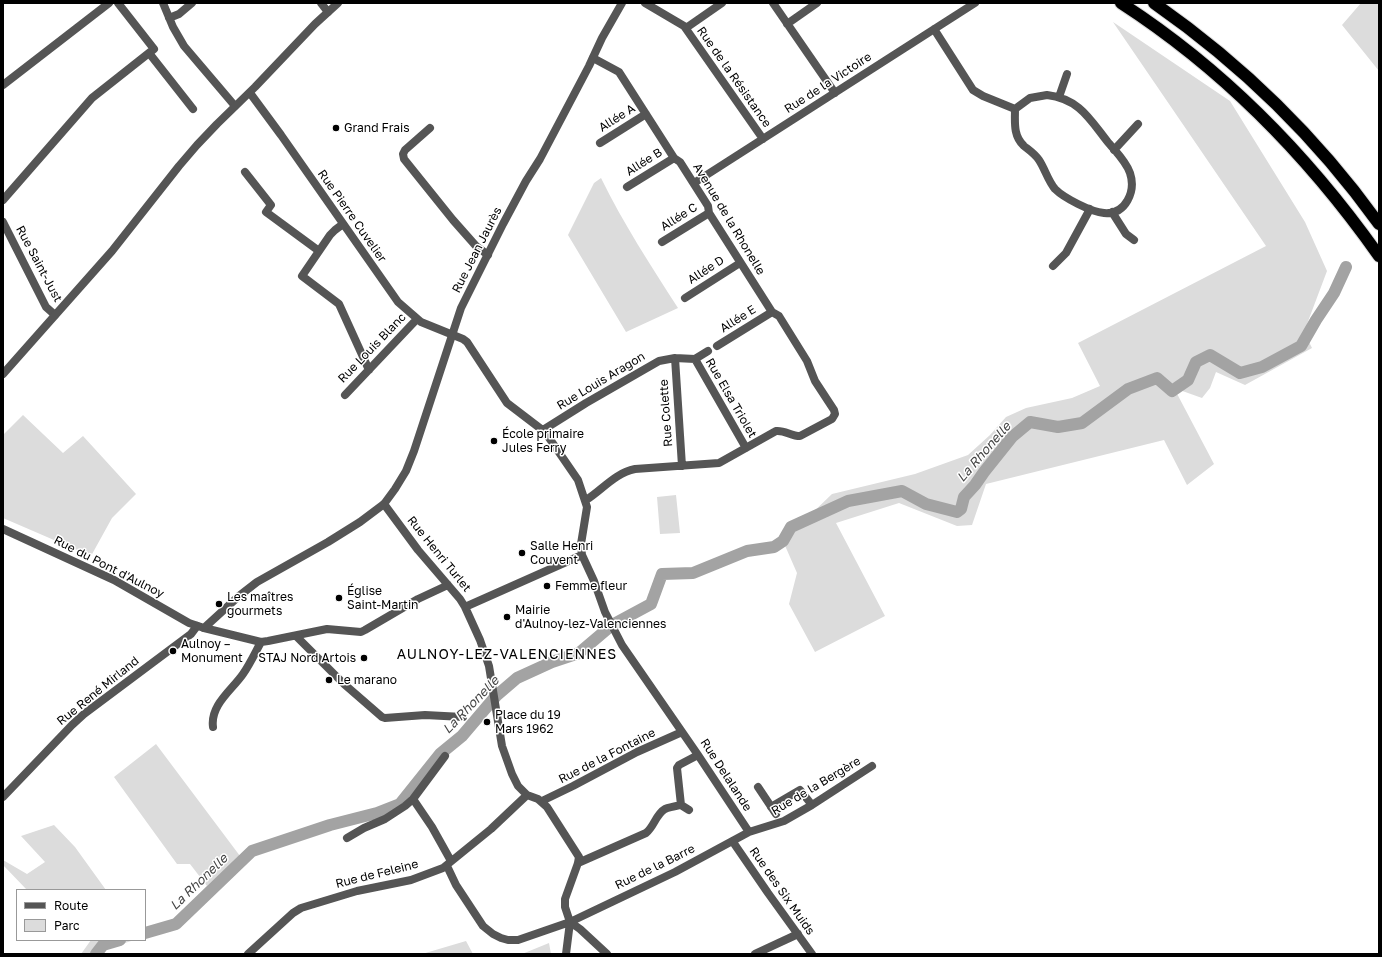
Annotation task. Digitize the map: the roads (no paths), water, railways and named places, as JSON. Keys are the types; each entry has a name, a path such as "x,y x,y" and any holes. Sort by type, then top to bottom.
{"highway":[{"path":"1121,3 1186,50 1261,116 1320,178 1379,256"},
{"path":"1154,3 1243,74 1275,104 1328,160 1379,224"}],"street":[{"path":"3,85 109,3"},
{"path":"163,3 184,46 235,106"},
{"path":"169,18 179,14 192,3"},
{"path":"321,3 328,12"},
{"path":"3,374 112,251 185,159 306,33 338,3"},
{"name":"Rue Jean Jaurès","path":"384,504 403,476 412,457 451,334 461,308 520,193 540,159 622,3"},
{"name":"Rue de la Résistance","path":"645,3 686,28 763,139"},
{"path":"686,28 722,3"},
{"path":"773,3 835,93"},
{"path":"787,24 817,3"},
{"name":"Rue de la Victoire","path":"694,183 975,3"},
{"path":"121,4 151,51 193,109"},
{"path":"934,29 973,90 983,96 1015,109"},
{"path":"3,200 92,98 151,51"},
{"name":"Avenue de la Rhonelle","path":"593,58 619,72 674,158 680,162 694,183 708,206 709,213 772,312 779,316 795,341 809,364 814,378 834,410 835,414 832,419 800,436 776,431 746,448"},
{"path":"1059,97 1067,74"},
{"name":"Rue Pierre Cuvelier","path":"250,93 282,135 394,297 417,319 467,342 508,403 548,436 578,480 586,500"},
{"path":"1047,95 1070,101 1082,110 1128,170 1132,186 1132,193 1128,201 1121,208 1112,212 1102,213 1062,194 1053,186 1038,159 1022,144 1017,137 1015,127 1015,109 1027,99 1047,95"},
{"name":"Allée A","path":"600,143 646,114"},
{"path":"1114,150 1138,124"},
{"path":"430,128 405,150 403,154 404,159 453,220 476,246 488,255"},
{"name":"Allée B","path":"627,187 674,158"},
{"path":"245,172 271,205 266,212 319,250"},
{"path":"1053,266 1066,253 1090,208"},
{"path":"1112,212 1126,234 1134,240"},
{"name":"Allée C","path":"662,242 709,213"},
{"name":"Rue Saint-Just","path":"3,222 45,304 54,315"},
{"path":"343,224 335,230 319,250 302,276 339,304 369,370"},
{"name":"Allée D","path":"685,298 740,263"},
{"name":"Allée E","path":"717,346 772,312"},
{"name":"Rue Louis Blanc","path":"345,394 417,319"},
{"name":"Rue Elsa Triolet","path":"675,358 695,359 708,351"},
{"name":"Rue Louis Aragon","path":"542,430 657,362 675,358"},
{"name":"Rue Colette","path":"675,358 682,466"},
{"name":"Rue Elsa Triolet","path":"695,359 746,448"},
{"path":"466,607 582,556 581,544 587,510 586,500 607,483 628,471 635,469 719,464 746,448"},
{"name":"Rue Henri Turlet","path":"384,504 418,550 466,607 484,650 490,670 505,757 516,782 527,795"},
{"name":"Rue René Mirland","path":"3,797 76,722 252,586 344,532 384,504"},
{"name":"Rue du Pont d'Aulnoy","path":"3,529 114,580 200,627 261,642"},
{"name":"Rue Delalande","path":"582,556 594,581 609,620 628,653 749,832"},
{"path":"213,727 213,718 218,705 243,674 261,642 327,629 363,631 418,599 448,585"},
{"path":"296,636 347,687 384,717 426,715 463,717"},
{"name":"Rue de la Fontaine","path":"542,801 568,789 637,752 682,732"},
{"path":"681,805 677,768 679,765 698,755"},
{"path":"347,838 405,806 413,798 445,756"},
{"name":"Rue de la Bergère","path":"749,832 780,823 812,805 872,766"},
{"path":"758,787 773,811 800,790 812,805"},
{"path":"527,795 542,801 578,855 578,863 566,899 566,910 570,922 566,954"},
{"name":"Rue de Feleine","path":"248,954 293,913 301,908 357,891 411,880 436,871 449,863 492,829 527,795"},
{"name":"Rue de la Barre","path":"413,798 432,826 449,863 456,885 481,922 490,932 508,940 521,939 570,922 675,872 749,832"},
{"path":"578,863 646,833 653,827 660,813 667,808 681,805 689,810"},
{"name":"Rue des Six Muids","path":"733,842 812,954"},
{"path":"570,922 580,929 607,954"},
{"path":"755,954 798,934"}],"waterway":[{"name":"La Rhonelle","path":"146,933 176,924 252,851 330,825 377,813 400,804 440,754 462,736 496,696 517,678 552,662 579,653 612,625 651,604 662,574 693,573 747,551 774,547 783,541 791,527 848,501 902,491 926,504 957,512 961,509 964,497 1012,437 1030,422 1058,427 1082,423 1128,389 1157,378 1172,391 1188,380 1196,362 1210,355 1240,373 1262,367 1301,346 1334,293 1346,267"},
{"name":"La Rhonelle","path":"96,954 103,945 117,941"}],"place":[{"name":"Grand Frais","path":"336,128"},
{"name":"École primaire Jules Ferry","path":"494,441"},
{"name":"Salle Henri Couvent","path":"522,553"},
{"name":"Femme fleur","path":"547,586"},
{"name":"Église Saint-Martin","path":"339,598"},
{"name":"Les maîtres gourmets","path":"219,604"},
{"name":"Mairie d'Aulnoy-lez-Valenciennes","path":"507,617"},
{"name":"Aulnoy – Monument","path":"173,651"},
{"name":"STAJ Nord Artois","path":"364,658"},
{"name":"Le marano","path":"329,680"},
{"name":"Place du 19 Mars 1962","path":"487,722"}],"district":[{"name":"AULNOY-LEZ-VALENCIENNES","path":"507,655"}]}
